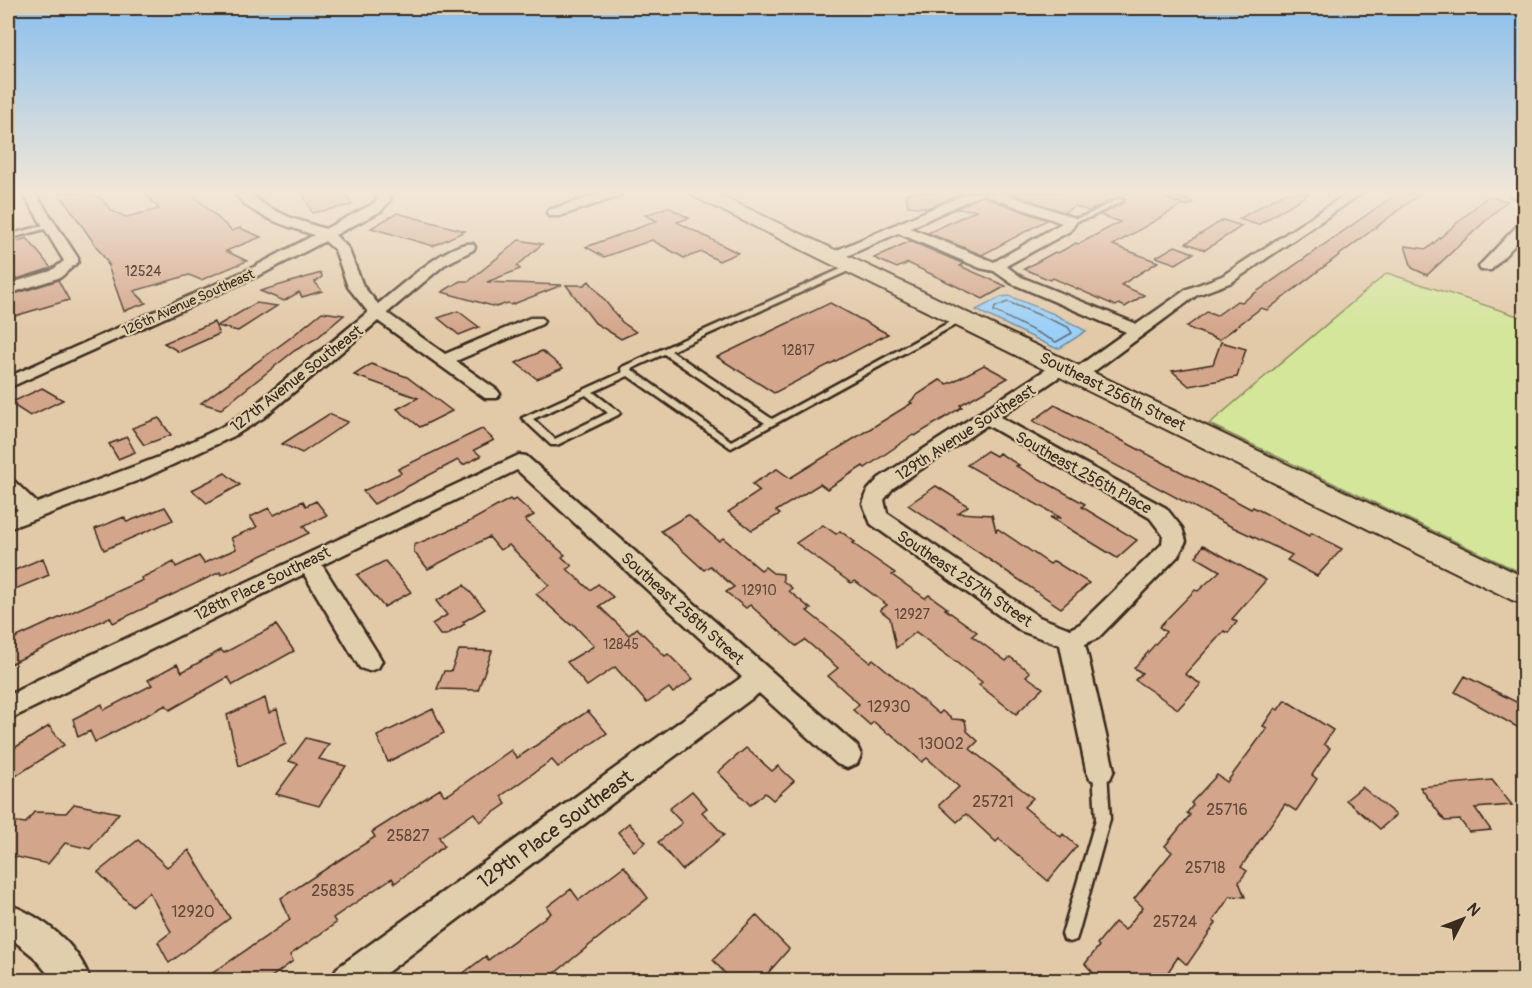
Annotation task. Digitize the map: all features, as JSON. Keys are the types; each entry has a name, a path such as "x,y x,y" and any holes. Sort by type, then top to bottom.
{"main road":[{"name":"Southeast 256th Street","path":"796,239 1071,370 1524,591"}],"street":[{"path":"8,289 45,278 62,270 71,262 71,258 59,239"},
{"name":"126th Avenue Southeast","path":"8,383 260,270 316,239"},
{"path":"331,239 341,248 356,286 378,314 491,394"},
{"path":"833,257 876,239"},
{"path":"924,239 985,265 998,267 1016,280 1138,331"},
{"path":"998,267 1004,261 1044,239"},
{"name":"129th Avenue Southeast","path":"872,501 876,492 886,483 988,418 1138,331 1192,292 1227,279 1287,239"},
{"path":"1486,267 1513,239"},
{"name":"127th Avenue Southeast","path":"8,522 133,475 229,432 256,414 439,262 468,247"},
{"path":"442,361 536,321"},
{"name":"Southeast 256th Place","path":"988,418 1158,513 1174,533 1175,541 1170,550 1089,631 1071,639"},
{"name":"128th Place Southeast","path":"8,709 44,689 519,461"},
{"name":"Southeast 258th Street","path":"519,461 847,755"},
{"path":"8,487 33,512"},
{"name":"Southeast 257th Street","path":"872,501 873,510 879,519 1029,624 1071,639"},
{"path":"308,561 369,661"},
{"path":"1071,639 1100,770"},
{"name":"129th Place Southeast","path":"349,981 761,677"},
{"path":"8,920 19,923 51,949 72,981"}],"lane":[{"path":"852,266 625,369 731,446 962,319"},
{"path":"665,351 772,423"},
{"path":"586,391 615,413 554,442 527,418 557,405 586,391 629,372"},
{"path":"1070,934 1103,819 1100,770"}],"green space":[{"path":"1387,273 1524,318 1524,574 1209,424"}],"water":[{"path":"1009,296 1054,314 1086,331 1060,348 1055,348 976,310 1001,297"}],"building":[{"path":"28,239 51,268 8,282 8,244"},
{"path":"91,239 256,239 226,251 247,261 201,280 189,275 134,291 146,303 124,311 107,263 110,266"},
{"path":"409,239 448,239 433,246"},
{"path":"608,239 711,239 738,253 719,261 702,252 684,258 652,240 604,257 586,247"},
{"path":"943,239 1012,239 982,255"},
{"path":"1088,239 1123,239 1113,245 1158,262 1121,285 1144,295 1125,307 1119,304 1116,306 1053,278 1050,280 1024,269 1055,252 1058,253 1076,243 1079,244"},
{"path":"1192,239 1222,239 1205,250 1186,243"},
{"path":"1332,239 1360,239 1267,310 1261,308 1219,340 1186,327 1207,312 1216,316 1237,301 1242,302"},
{"path":"1438,239 1466,239 1427,275 1412,268 1405,246 1427,249"},
{"path":"519,240 542,244 517,266 520,269 487,282 562,285 511,305 508,303 496,307 442,292 460,281 469,281"},
{"path":"910,241 964,264 960,266 1006,286 983,299 908,263 897,268 874,258"},
{"path":"1175,246 1194,253 1176,264 1156,257"},
{"path":"321,273 322,277 315,282 322,291 302,297 299,292 284,301 260,291"},
{"path":"58,280 69,300 8,318 8,296"},
{"path":"589,281 622,322 636,332 621,339 595,323 566,285 584,285"},
{"path":"256,303 277,306 238,331 217,326"},
{"path":"830,303 888,334 774,393 717,357"},
{"path":"458,311 479,327 459,335 438,318"},
{"path":"322,312 344,315 317,338 294,351 221,409 201,403 290,338"},
{"path":"214,322 219,334 179,352 164,343"},
{"path":"1221,342 1246,349 1237,377 1189,386 1172,371 1213,364"},
{"path":"542,351 563,368 537,379 516,363"},
{"path":"371,364 407,377 452,411 420,427 397,409 418,398 354,375"},
{"path":"984,365 1008,378 960,405 962,407 915,436 913,435 865,468 863,466 827,489 820,484 776,511 780,514 752,530 728,512 760,491 752,484 777,469 790,478 912,403 910,402 917,395 940,380 947,384"},
{"path":"42,388 63,400 30,416 10,403"},
{"path":"1055,405 1251,509 1253,507 1309,536 1312,533 1342,549 1317,576 1287,560 1292,555 1226,524 1033,421"},
{"path":"329,414 348,422 302,453 282,444"},
{"path":"159,418 171,435 144,445 132,428"},
{"path":"482,429 494,440 474,450 481,456 463,465 458,460 374,504 363,491 401,473 398,469"},
{"path":"127,437 135,452 118,459 109,444"},
{"path":"987,451 996,456 999,453 1019,465 1016,466 1085,504 1082,507 1137,540 1117,558 1050,517 1061,518 967,465"},
{"path":"225,473 240,485 207,503 192,490"},
{"path":"936,486 968,506 958,513 992,515 996,531 998,529 1050,564 1054,561 1089,583 1061,608 908,505"},
{"path":"510,499 512,501 516,499 534,515 525,520 565,555 562,557 572,566 567,569 590,590 598,584 613,597 599,606 629,635 637,628 665,656 668,654 693,679 673,693 669,688 647,703 615,667 587,686 567,662 594,646 573,624 571,625 536,594 549,585 509,545 500,550 489,537 428,569 414,552 414,545 467,523"},
{"path":"303,501 306,506 316,501 327,515 303,526 309,533 113,623 110,617 8,665 8,641 143,580 141,578 174,562 176,567 199,556 204,563 236,549 231,538 257,527 250,517 269,508 274,515"},
{"path":"165,507 173,520 104,550 95,529 124,517 127,522"},
{"path":"688,515 719,541 723,538 761,570 765,567 773,573 783,574 783,581 792,588 789,591 811,609 807,611 870,662 873,659 939,714 942,711 952,719 965,720 967,731 978,741 970,749 1033,798 1024,807 1061,837 1063,834 1077,846 1048,881 999,839 996,842 966,814 957,822 939,805 959,787 927,758 922,762 890,733 888,734 874,722 870,725 853,710 859,704 828,676 838,668 805,640 796,646 750,605 746,608 726,592 734,587 710,566 704,570 661,531"},
{"path":"823,525 836,534 840,531 855,542 852,543 895,573 892,575 925,598 929,595 947,608 945,609 977,632 972,636 1006,661 1010,657 1030,672 1026,676 1043,688 1016,714 979,685 982,682 916,632 896,648 890,618 880,610 887,605 855,581 851,583 796,543"},
{"path":"1203,545 1266,580 1232,619 1237,622 1228,633 1224,631 1185,674 1201,684 1178,709 1135,680 1142,673 1134,668 1166,632 1159,627 1195,590 1198,591 1220,571 1196,557"},
{"path":"43,558 49,575 8,592 8,573"},
{"path":"385,561 411,592 384,607 357,575"},
{"path":"464,585 485,609 446,635 440,635 432,624 447,615 436,601"},
{"path":"276,625 294,651 233,685 228,677 170,710 166,705 95,742 90,731 78,737 73,719 102,704 104,710 152,685 148,680 177,664 182,672 221,650 224,653"},
{"path":"459,650 492,651 478,690 437,689 444,671 451,671"},
{"path":"1465,676 1524,706 1524,731 1455,692"},
{"path":"265,698 269,713 277,709 286,744 239,766 227,715"},
{"path":"1285,700 1333,730 1324,744 1330,748 1312,775 1317,779 1296,811 1285,804 1241,867 1247,871 1239,882 1245,897 1230,896 1213,921 1216,923 1187,965 1178,957 1162,981 1101,981 1085,964 1099,946 1097,944 1115,922 1125,930 1143,907 1134,899 1172,852 1165,846 1190,815 1187,813 1193,805 1191,803 1217,775 1227,782 1267,728 1263,726 1275,708 1278,710"},
{"path":"433,709 444,733 388,762 377,736"},
{"path":"588,711 607,733 558,767 552,760 501,796 506,804 480,822 474,813 439,837 444,846 395,883 392,878 333,918 336,923 290,955 293,961 266,981 201,981 290,920 281,898 375,837 372,832 440,789 444,795 449,794 511,750 517,758"},
{"path":"49,726 64,745 8,781 8,752"},
{"path":"306,738 329,744 319,759 346,766 319,806 276,794 298,764 289,761"},
{"path":"746,748 772,771 778,766 794,781 773,800 765,793 750,805 718,772"},
{"path":"1492,780 1512,805 1475,808 1491,830 1469,832 1460,820 1445,821 1420,787"},
{"path":"1362,787 1396,815 1380,829 1346,800"},
{"path":"692,791 707,808 702,812 724,835 682,870 658,842 682,823 669,809"},
{"path":"74,804 119,813 90,849 65,843 48,864 8,855 8,821 26,823 34,812 66,813"},
{"path":"629,823 646,842 634,851 618,832"},
{"path":"138,840 167,867 189,850 230,918 169,963 158,942 171,932 149,892 132,906 98,872"},
{"path":"624,866 648,898 545,981 453,981 486,956 488,960 551,913 547,907 571,889 579,900"},
{"path":"756,915 789,949 761,981 732,981 713,960"}]}
